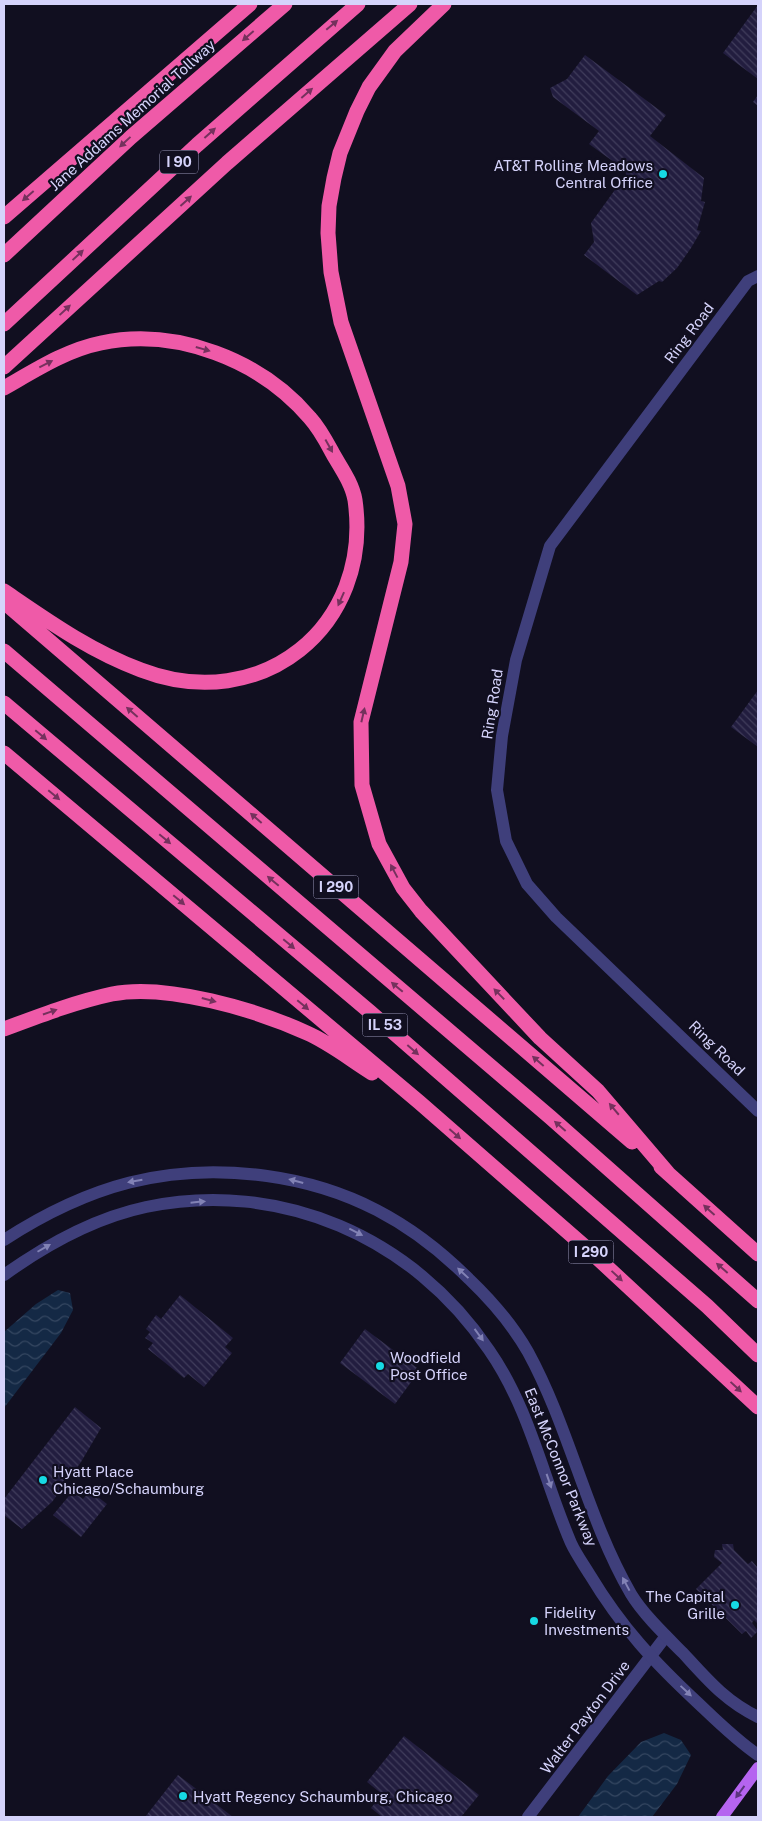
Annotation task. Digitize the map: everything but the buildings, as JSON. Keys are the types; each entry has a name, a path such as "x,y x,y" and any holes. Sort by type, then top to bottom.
{"highway":[{"path":"4,216 250,4"},
{"name":"Jane Addams Memorial Tollway","path":"4,255 131,137 285,4"},
{"name":"I 90","path":"4,324 204,138 358,4"},
{"path":"4,367 227,163 410,4"},
{"path":"444,4 395,51 369,88 340,153 329,206 331,272 341,322 398,486 405,524 401,562 362,722 362,785 379,844 403,888 421,911 540,1038 598,1091 668,1173"},
{"path":"4,388 48,363 100,343 125,340 168,340 209,350 230,358 277,386 292,399 321,432 344,472 355,498 356,540 353,568 340,603 319,632 294,656 264,673 233,680 201,682 180,680 142,671 89,648 4,592"},
{"name":"I 290","path":"4,602 668,1173 758,1254"},
{"name":"IL 53","path":"4,651 550,1118 758,1301"},
{"name":"IL 53","path":"4,703 370,1012 707,1306 758,1355"},
{"name":"I 290","path":"4,753 419,1102 592,1253 758,1408"},
{"path":"4,1029 54,1010 114,994 153,992 205,998 308,1033 419,1102"}],"main road":[{"path":"722,1817 758,1768"}],"street":[{"name":"Ring Road","path":"758,276 748,281 550,546 516,660 502,736 497,790 506,841 527,884 556,917 758,1110"},
{"name":"East McConnor Parkway","path":"4,1240 57,1208 113,1185 212,1170 285,1178 319,1187 347,1196 405,1225 431,1243 497,1306 528,1352 555,1414 608,1551 633,1597 666,1636 722,1694 736,1707 758,1717"},
{"name":"East McConnor Parkway","path":"4,1275 61,1238 95,1224 145,1207 212,1200 254,1202 334,1222 356,1231 402,1259 440,1290 465,1316 509,1380 530,1427 572,1545 607,1604 650,1658 736,1738 758,1755"},
{"name":"Walter Payton Drive","path":"528,1817 666,1636"}],"water":[{"path":"58,1290 70,1293 73,1310 61,1333 4,1408 4,1332 36,1304"},
{"path":"664,1733 681,1740 691,1755 677,1784 652,1817 578,1817 608,1776 641,1742"}],"place":[{"name":"AT&T Rolling Meadows Central Office","path":"663,174"},
{"name":"Woodfield Post Office","path":"380,1366"},
{"name":"Hyatt Place Chicago/Schaumburg","path":"43,1480"},
{"name":"The Capital Grille","path":"735,1605"},
{"name":"Fidelity Investments","path":"534,1621"},
{"name":"Hyatt Regency Schaumburg, Chicago","path":"183,1796"}]}
